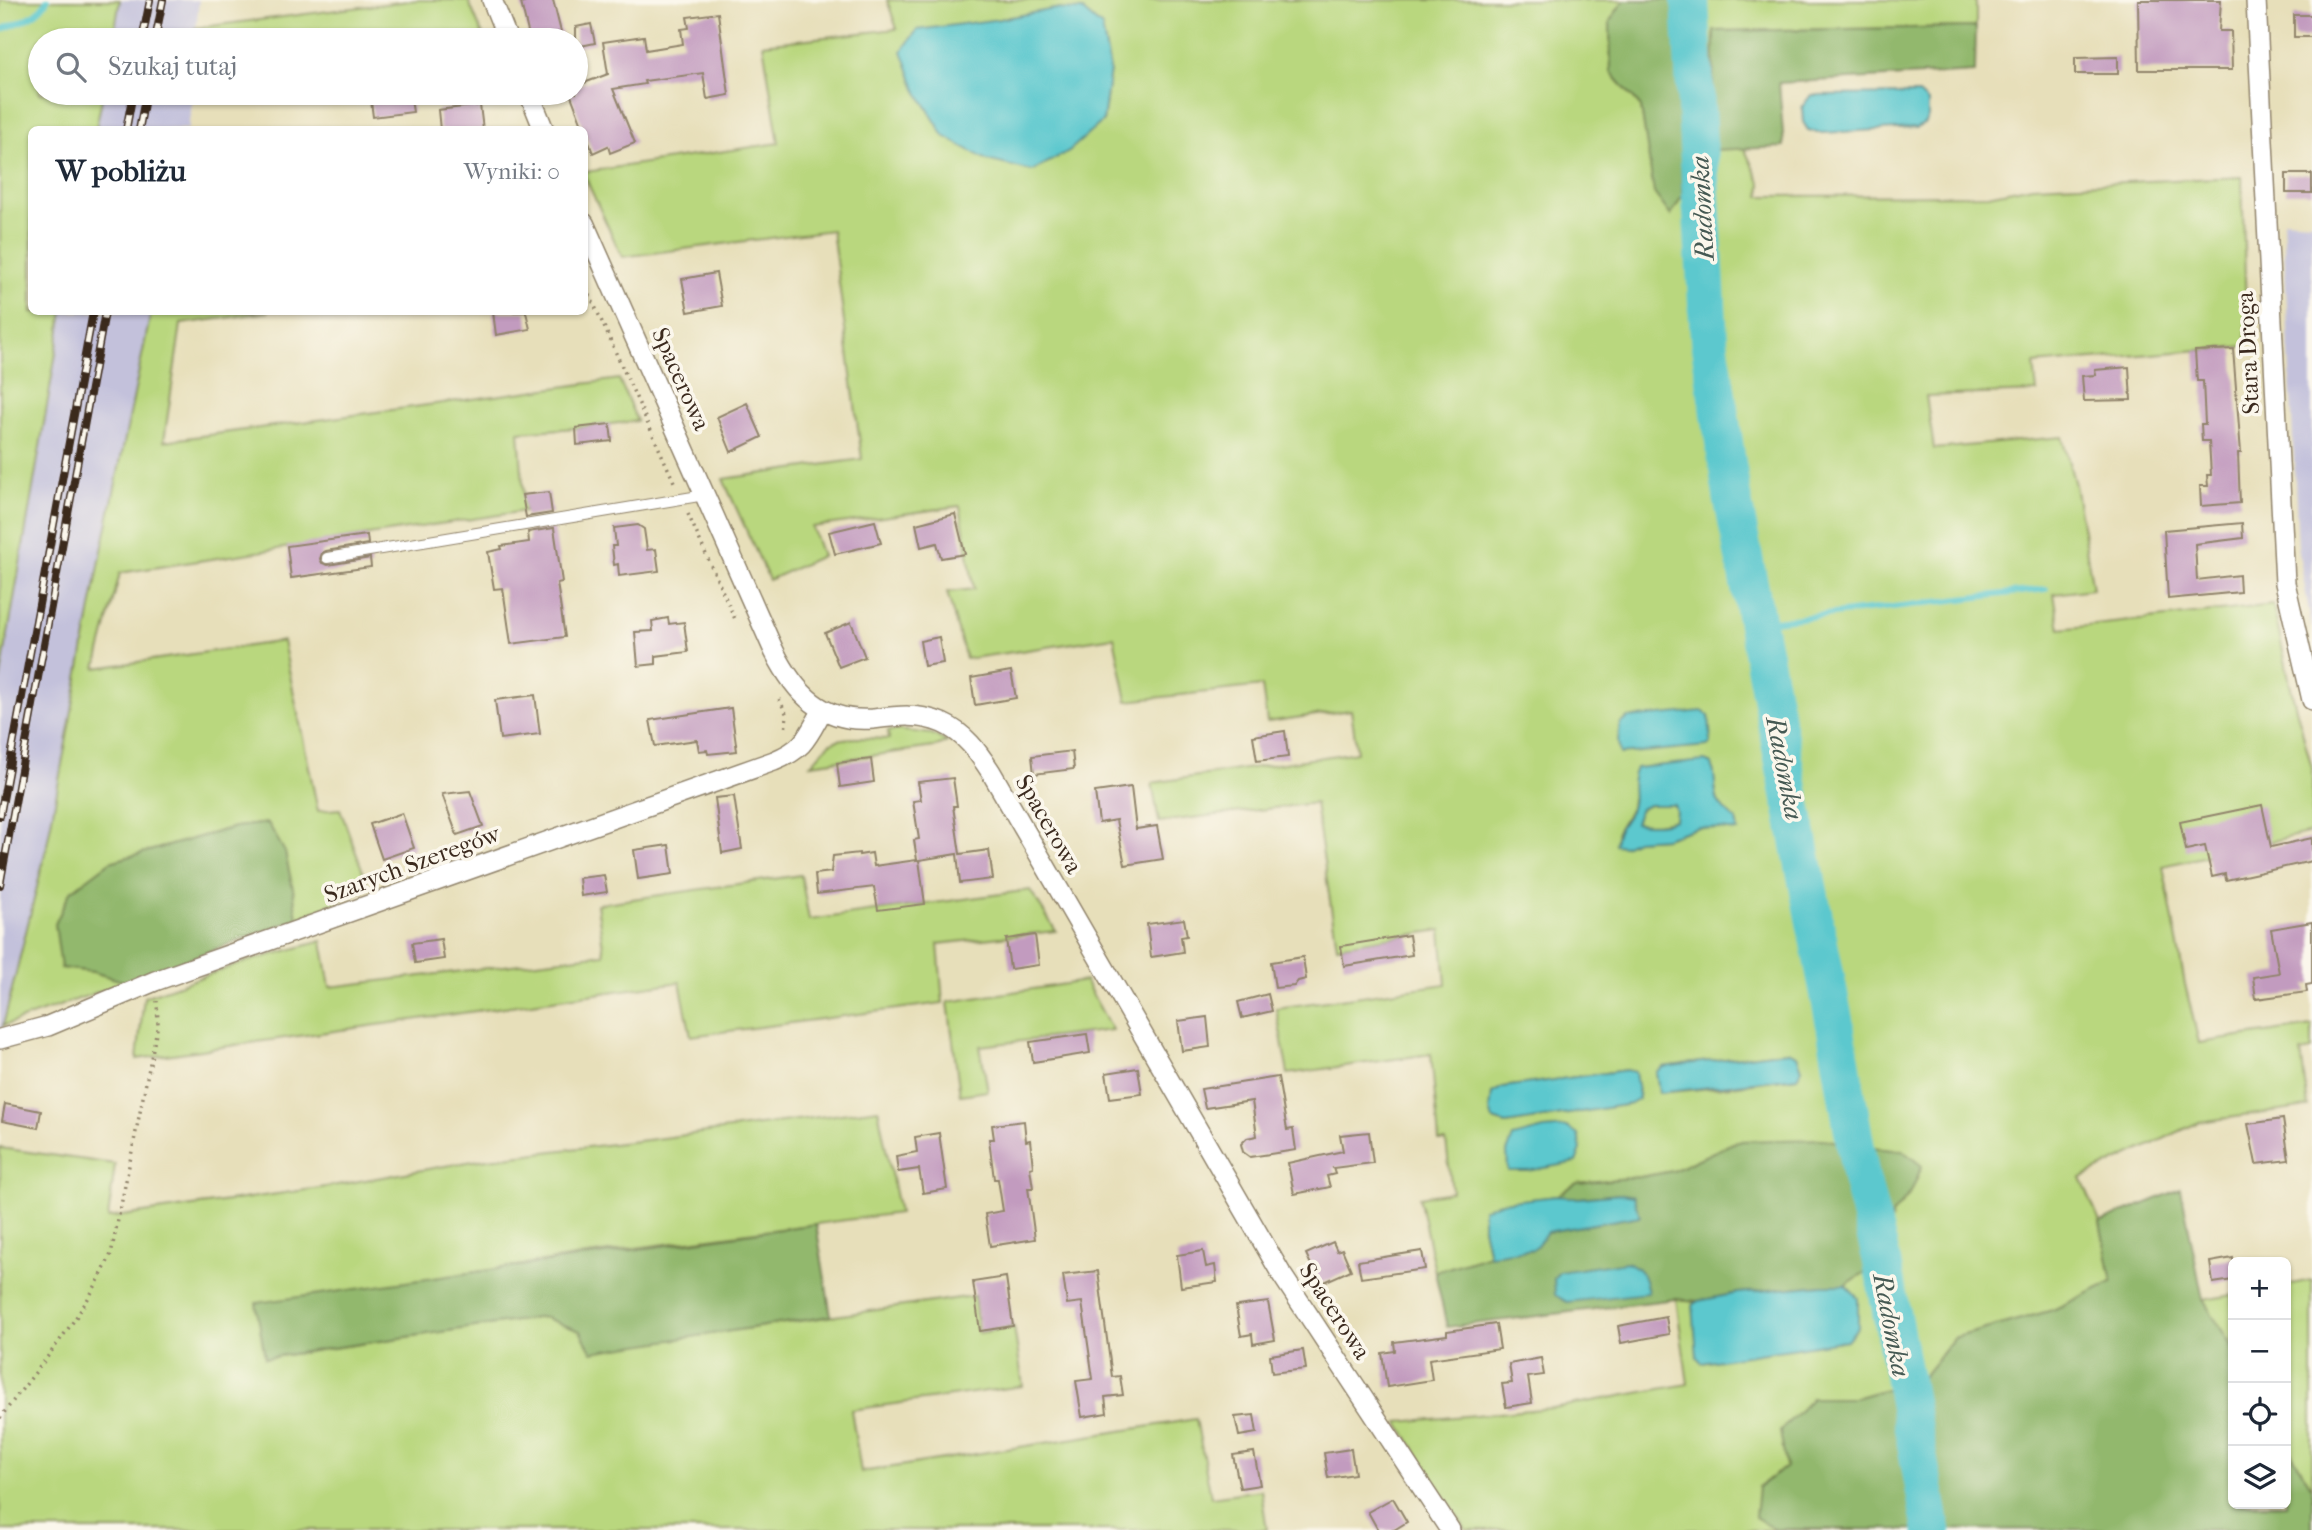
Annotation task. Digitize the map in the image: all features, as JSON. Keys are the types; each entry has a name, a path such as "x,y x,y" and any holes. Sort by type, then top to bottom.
{"street":[{"path":"492,0 503,28"},
{"name":"Stara Droga","path":"2256,0 2284,583 2312,700"},
{"path":"534,105 542,126"},
{"name":"Spacerowa","path":"588,232 779,660 793,683 822,711 862,719 904,716 929,719 950,727 973,746 992,772 1276,1266 1450,1530"},
{"name":"Szarych Szeregów","path":"0,1039 48,1026 155,981 774,761 796,751 806,740 822,711"}],"lane":[{"path":"327,558 706,495"}],"path":[{"path":"588,291 738,624"},
{"path":"774,690 786,715 787,726 784,732"},
{"path":"0,1418 100,1280 111,1254 158,1024 155,981"}],"shaded area":[{"path":"120,0 199,0 196,28 115,28"},
{"path":"101,105 191,105 188,126 97,126"},
{"path":"2283,220 2312,222 2312,630 2298,547"},
{"path":"62,315 150,315 100,560 46,850 3,1025 0,1053 0,681"}],"green space":[{"path":"0,0 120,0 115,28 28,28 28,105 101,105 97,126 28,126 28,315 62,315 0,681"},
{"path":"416,0 468,0 480,28 195,28"},
{"path":"887,0 1624,0 1610,21 1611,72 1641,107 1647,144 1680,54 1679,0 1976,0 1976,27 1714,31 1713,150 1744,148 1761,184 1760,196 1988,195 2032,186 2242,177 2247,346 2034,364 2037,392 1926,396 1934,449 2062,437 2075,485 2093,589 2054,594 2060,629 2273,605 2312,768 2312,832 2163,866 2199,1043 2312,1026 2312,1050 2301,1052 2308,1107 2199,1122 2081,1178 2100,1222 2112,1282 2053,1310 1954,1338 1921,1379 1855,1398 1811,1398 1786,1467 1758,1487 1856,1530 1466,1530 1398,1422 1553,1408 1688,1384 1676,1299 1698,1301 1693,1305 1702,1363 1770,1350 1858,1327 1858,1299 1845,1285 1870,1269 1888,1243 1892,1215 1911,1192 1903,1151 1737,1141 1673,1171 1577,1183 1556,1196 1535,1199 1483,1227 1489,1255 1435,1272 1419,1197 1452,1192 1446,1141 1439,1141 1431,1054 1288,1074 1276,1008 1446,984 1441,930 1337,946 1315,803 1159,822 1152,783 1357,752 1351,710 1267,722 1262,686 1127,701 1114,637 966,659 947,592 974,589 960,506 812,527 822,556 769,580 723,479 862,459 832,230 622,257 588,183 588,172 779,143 763,44 897,29","holes":["1008,17 1102,27 1110,70 1103,122 1000,19","1704,761 1712,765 1718,801 1736,820 1738,830 1699,827 1665,838 1635,840 1624,846 1616,833 1631,808 1632,799","1787,1051 1802,1069 1796,1077 1659,1093 1663,1067","1626,1070 1635,1072 1631,1104 1506,1124 1493,1120 1503,1087"]},
{"path":"1624,0 1679,0 1682,196 1671,216 1654,193 1641,107 1611,72 1610,21"},
{"path":"1976,27 1975,72 1779,83 1784,147 1712,150 1714,31"},
{"path":"150,315 247,315 181,324 164,441 619,379 637,421 519,432 525,511 120,573 96,668 283,641 318,811 340,809 369,888 297,919 293,889 268,823 235,827 110,862 61,968 93,972 126,982 3,1026 46,850 100,560"},
{"path":"888,731 932,734 947,742 934,747 811,764 828,745 836,741 851,738 889,739"},
{"path":"1649,805 1674,805 1675,820 1650,824 1635,823 1640,809"},
{"path":"268,823 285,852 297,919 126,982 93,972 61,968 55,924 70,892 110,862 235,827"},
{"path":"801,875 809,920 1030,890 1056,931 938,944 943,1003 691,1036 680,982 137,1059 144,997 245,962 322,941 330,987 604,954 597,904"},
{"path":"1085,981 1112,1030 980,1046 988,1091 960,1095 948,1002"},
{"path":"878,1109 899,1213 456,1275 265,1358 543,1317 581,1331 592,1351 974,1296 978,1333 1014,1327 1023,1386 851,1410 861,1472 1196,1419 1211,1497 1261,1490 1267,1530 0,1530 0,1148 115,1164 108,1218 320,1188 479,1160"},
{"path":"1823,1139 1903,1151 1922,1166 1911,1192 1892,1215 1888,1243 1870,1269 1845,1285 1738,1293 1698,1301 1676,1299 1447,1327 1435,1272 1489,1255 1534,1249 1547,1232 1639,1216 1633,1196 1556,1196 1577,1183 1673,1171 1737,1141"},
{"path":"2181,1189 2203,1300 2228,1340 2228,1509 2291,1509 2291,1452 2312,1488 2312,1530 1775,1529 1755,1517 1758,1487 1786,1467 1780,1431 1812,1398 1855,1398 1921,1379 1954,1338 2053,1310 2112,1282 2100,1222"},
{"path":"816,1224 831,1316 592,1352 580,1331 543,1317 265,1358 256,1303"},
{"path":"2312,1280 2312,1488 2291,1452 2291,1284"},
{"path":"2228,1296 2228,1340 2203,1300"}],"water":[{"path":"1054,9 1082,10 1102,27 1110,70 1103,121 1069,151 1032,171 987,160 944,136 916,89 902,51 917,30"},
{"path":"1919,94 1928,102 1928,117 1924,124 1916,128 1822,133 1808,130 1803,122 1802,107 1811,95"},
{"path":"1703,711 1709,716 1711,743 1707,746 1620,754 1620,724 1627,718"},
{"path":"1704,761 1712,764 1716,795 1721,806 1736,820 1738,831 1699,827 1665,838 1636,840 1624,846 1615,845 1617,833 1632,803 1636,768","holes":["1649,805 1674,805 1675,820 1660,824 1635,823 1640,809"]},
{"path":"1787,1051 1797,1055 1802,1069 1797,1077 1659,1093 1656,1072 1663,1067"},
{"path":"1626,1070 1635,1072 1639,1099 1631,1104 1506,1124 1493,1120 1490,1110 1492,1093 1503,1087"},
{"path":"1567,1127 1578,1135 1581,1149 1576,1162 1528,1171 1508,1171 1507,1152 1513,1137 1544,1129"},
{"path":"1621,1194 1633,1196 1640,1216 1547,1232 1534,1249 1489,1255 1483,1227 1483,1209 1502,1202 1556,1196 1579,1198"},
{"path":"1627,1262 1642,1274 1648,1293 1567,1302 1555,1295 1554,1278 1559,1272"},
{"path":"1845,1285 1858,1298 1858,1327 1847,1340 1702,1363 1697,1357 1693,1305 1698,1301 1738,1293"}],"building":[{"path":"553,0 560,28 527,28 521,3"},
{"path":"2138,0 2221,0 2219,31 2231,31 2232,70 2139,70"},
{"path":"718,13 729,95 707,99 703,73 644,81 645,84 613,89 635,143 610,153 608,146 593,153 588,140 588,126 583,126 575,105 588,105 588,82 608,74 603,42 644,36 646,50 683,44 681,29 689,28 687,17"},
{"path":"2294,15 2312,15 2312,37 2294,37"},
{"path":"591,24 595,43 588,44 588,28 576,27"},
{"path":"2118,57 2118,74 2075,74 2075,58"},
{"path":"372,105 412,105 413,112 373,117"},
{"path":"480,105 483,126 440,126 438,110"},
{"path":"2286,174 2312,174 2312,193 2286,193"},
{"path":"716,273 722,306 688,312 682,279"},
{"path":"493,315 527,315 530,329 496,335"},
{"path":"2233,349 2241,453 2238,453 2240,503 2201,506 2200,486 2208,486 2207,475 2211,475 2209,441 2202,441 2201,424 2205,424 2203,381 2197,381 2195,351"},
{"path":"2129,367 2131,400 2084,401 2082,376 2096,375 2095,370"},
{"path":"747,403 762,437 731,452 717,417"},
{"path":"610,424 612,441 577,445 576,428"},
{"path":"549,492 552,513 526,517 522,495"},
{"path":"955,514 965,554 941,558 937,543 921,547 916,524"},
{"path":"875,521 881,543 835,554 829,532"},
{"path":"2242,523 2243,538 2195,544 2197,580 2239,575 2240,592 2168,599 2164,530"},
{"path":"638,525 644,529 647,550 656,549 659,571 619,576 618,564 614,565 612,546 616,546 614,528"},
{"path":"554,528 562,582 557,583 565,637 511,644 503,588 494,589 488,552 502,549 501,546 529,542 528,532"},
{"path":"367,535 368,544 326,551 320,559 328,565 370,558 371,567 291,578 287,546"},
{"path":"668,618 669,624 684,622 688,652 656,656 656,664 638,666 635,632 653,631 652,621"},
{"path":"851,622 865,657 839,667 825,633"},
{"path":"939,637 943,663 924,666 920,641"},
{"path":"1011,671 1016,698 975,705 971,678"},
{"path":"535,695 540,734 500,739 495,700"},
{"path":"731,708 737,751 708,754 707,750 699,751 697,740 655,746 650,720"},
{"path":"1285,731 1288,757 1257,761 1253,736"},
{"path":"1072,751 1074,769 1034,774 1032,756"},
{"path":"871,759 874,782 840,787 837,763"},
{"path":"953,778 957,806 953,806 960,854 989,850 993,879 960,883 957,854 919,860 925,904 878,910 874,887 817,894 815,874 831,872 833,856 872,853 874,866 917,860 914,840 919,839 913,801 921,800 918,782"},
{"path":"1131,787 1136,829 1157,826 1163,859 1125,865 1116,820 1099,823 1095,792"},
{"path":"470,791 483,826 457,835 442,794"},
{"path":"734,796 742,849 722,853 715,798"},
{"path":"2262,805 2271,847 2312,838 2312,861 2226,880 2225,874 2212,877 2205,846 2186,850 2180,822"},
{"path":"402,813 414,848 382,859 370,824"},
{"path":"669,845 673,874 638,879 634,850"},
{"path":"604,875 607,892 581,896 579,878"},
{"path":"1184,919 1187,936 1181,937 1183,952 1151,957 1147,924"},
{"path":"2312,922 2312,984 2306,985 2307,992 2256,999 2253,977 2279,973 2271,929"},
{"path":"1035,935 1039,965 1010,969 1006,939"},
{"path":"1409,935 1412,955 1344,966 1341,946"},
{"path":"441,939 444,959 415,963 412,943"},
{"path":"1303,957 1306,979 1298,981 1294,986 1275,988 1271,962"},
{"path":"1268,994 1272,1011 1242,1018 1238,1002"},
{"path":"1207,1017 1210,1047 1182,1051 1178,1021"},
{"path":"1087,1034 1090,1053 1033,1062 1030,1042"},
{"path":"1138,1068 1142,1094 1110,1098 1106,1073"},
{"path":"1278,1077 1287,1130 1293,1129 1296,1150 1250,1157 1243,1152 1241,1144 1247,1138 1257,1136 1252,1101 1205,1108 1201,1089"},
{"path":"5,1104 41,1111 38,1128 2,1121"},
{"path":"2283,1119 2289,1160 2256,1164 2248,1124"},
{"path":"1024,1121 1026,1141 1030,1140 1033,1167 1030,1168 1033,1188 1028,1188 1035,1239 990,1246 985,1214 1003,1211 998,1179 994,1179 989,1139 994,1139 992,1125"},
{"path":"1369,1132 1373,1163 1333,1168 1335,1174 1327,1176 1330,1187 1294,1194 1288,1163 1343,1151 1340,1135"},
{"path":"939,1133 947,1189 923,1193 919,1169 898,1172 896,1156 917,1152 915,1137"},
{"path":"1333,1242 1337,1251 1342,1249 1351,1270 1320,1284 1306,1254"},
{"path":"1203,1251 1206,1267 1215,1265 1217,1282 1181,1287 1177,1255"},
{"path":"1422,1251 1425,1269 1361,1278 1358,1261"},
{"path":"2228,1259 2228,1281 2213,1283 2210,1262"},
{"path":"1098,1271 1112,1377 1120,1376 1123,1395 1105,1397 1107,1413 1082,1417 1076,1381 1093,1379 1082,1302 1067,1304 1063,1275"},
{"path":"1006,1277 1013,1326 980,1331 973,1282"},
{"path":"1268,1302 1275,1340 1253,1344 1252,1334 1241,1336 1236,1306"},
{"path":"1666,1317 1669,1334 1621,1343 1618,1326"},
{"path":"1496,1324 1500,1349 1429,1359 1432,1380 1387,1387 1382,1353 1395,1351 1394,1342 1447,1335 1447,1331"},
{"path":"1303,1350 1306,1369 1272,1373 1270,1355"},
{"path":"1541,1358 1544,1375 1528,1377 1532,1403 1506,1407 1502,1384 1512,1383 1509,1364"},
{"path":"1254,1415 1257,1433 1239,1436 1235,1417"},
{"path":"1351,1449 1355,1474 1328,1478 1324,1453"},
{"path":"1254,1452 1260,1485 1240,1488 1233,1455"},
{"path":"1393,1498 1407,1522 1394,1530 1378,1530 1368,1512"}],"waterway":[{"path":"0,30 33,15 47,0"},
{"name":"Radomka","path":"1690,0 1709,340 1732,496 1835,1025 1861,1178 1881,1257 1932,1530"},
{"path":"1757,623 2046,589"}],"railway":[{"path":"144,28 150,0"},
{"path":"157,28 163,0"},
{"path":"127,126 131,105"},
{"path":"140,126 144,105"},
{"path":"0,816 92,315"},
{"path":"0,885 104,315"}]}
